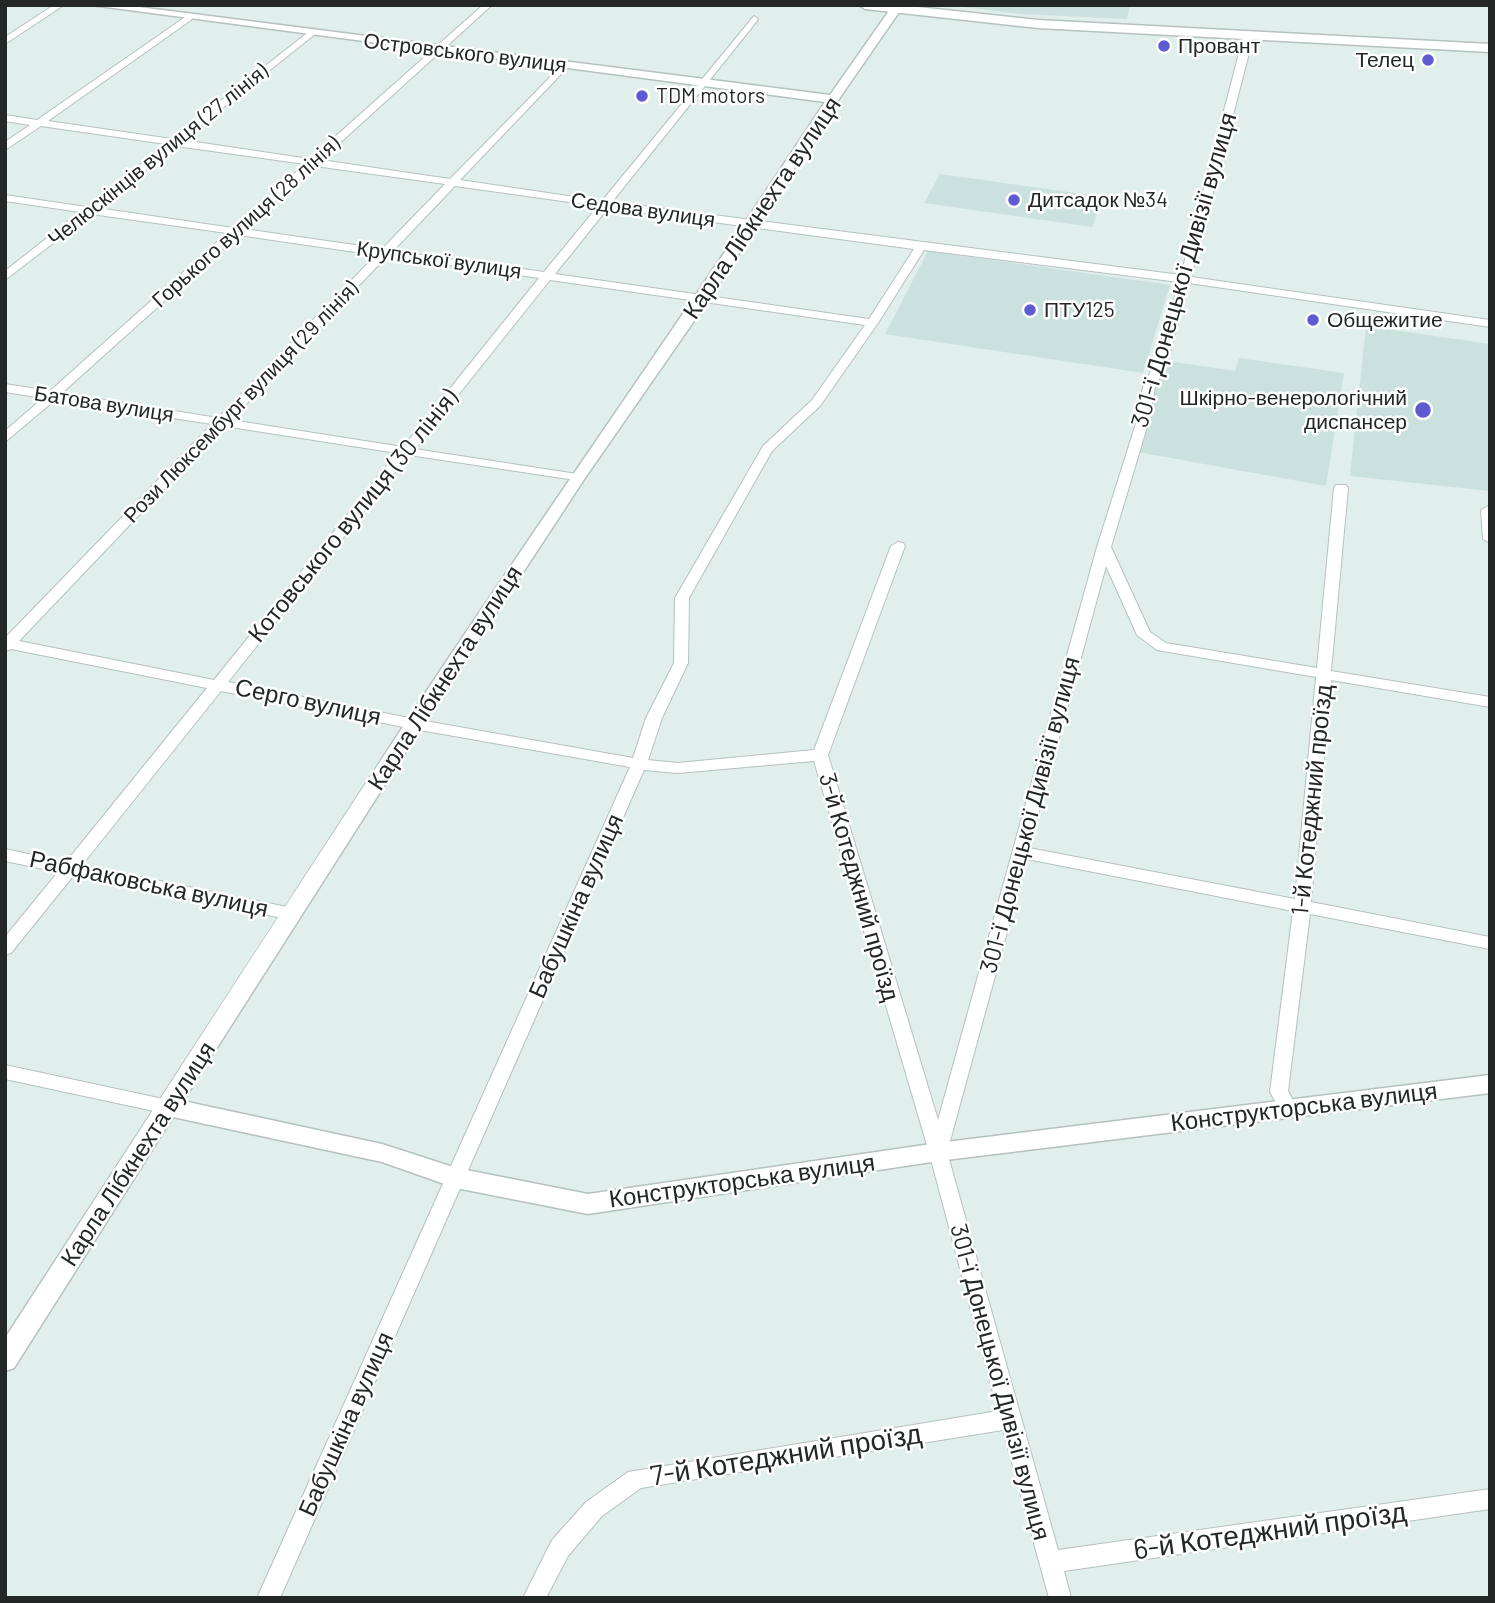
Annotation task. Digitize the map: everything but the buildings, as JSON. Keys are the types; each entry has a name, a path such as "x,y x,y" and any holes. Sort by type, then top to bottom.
{"main road":[{"path":"865,5 1038,24 1490,48"}],"street":[{"path":"5,41 60,5"},
{"name":"Островського вулиця","path":"96,5 833,99"},
{"name":"Горького вулиця (28 лiнiя)","path":"5,438 488,5"},
{"name":"Карла Лібкнехта вулиця","path":"5,1360 414,724 577,478 703,298 833,99 898,7"},
{"path":"5,148 188,18"},
{"name":"Котовського вулиця (30 лiнiя)","path":"5,948 754,19"},
{"name":"Челюскінців вулиця (27 лiнiя)","path":"5,277 311,33"},
{"name":"301-ї Донецької Дивізії вулиця","path":"1060,1598 937,1152 1104,547 1143,420 1149,387 1161,363 1208,199 1250,34"},
{"name":"Рози Люксембург вулиця (29 лiнiя)","path":"6,644 564,66"},
{"name":"Седова вулиця","path":"5,118 751,225 1184,279 1490,324"},
{"name":"Крупської вулиця","path":"5,198 872,323"},
{"name":"Бабушкіна вулиця","path":"268,1598 639,764 654,718 681,663 682,598 767,449 816,403 921,246"},
{"name":"Батова вулиця","path":"5,388 577,478"},
{"name":"1-й Котеджний проїзд","path":"1289,1109 1279,1092 1301,908 1341,488"},
{"path":"1488,510 1490,539"},
{"name":"3-й Котеджний проїзд","path":"898,546 820,755 937,1152"},
{"path":"1104,547 1144,635 1162,647 1325,672 1490,702"},
{"name":"Серго вулиця","path":"6,644 414,724 639,764 678,768 820,755"},
{"path":"1020,852 1490,943"},
{"name":"Рабфаковська вулиця","path":"5,855 292,914"},
{"name":"Конструкторська вулиця","path":"5,1072 382,1153 456,1178 588,1204 937,1152 1490,1084"},
{"name":"7-й Котеджний проїзд","path":"534,1598 560,1548 594,1508 636,1479 1010,1419"},
{"name":"6-й Котеджний проїзд","path":"1049,1562 1490,1499"}],"shaded area":[{"path":"946,5 1130,5 1127,19 1021,14"},
{"name":"Дитсадок №34","path":"940,174 1104,197 1092,227 924,203"},
{"name":"ПТУ125","path":"928,251 1170,285 1143,373 885,334"},
{"name":"Шкірно-венерологічний диспансер","path":"1366,326 1490,344 1490,491 1350,476"},
{"path":"1239,358 1344,373 1326,486 1132,451 1161,360 1235,371"}],"place":[{"name":"Провант","path":"1164,46"},
{"name":"Телец","path":"1428,60"},
{"name":"TDM motors","path":"642,96"},
{"name":"Дитсадок №34","path":"1014,200"},
{"name":"ПТУ125","path":"1030,310"},
{"name":"Общежитие","path":"1313,320"},
{"name":"Шкірно-венерологічний диспансер","path":"1423,410"}]}
